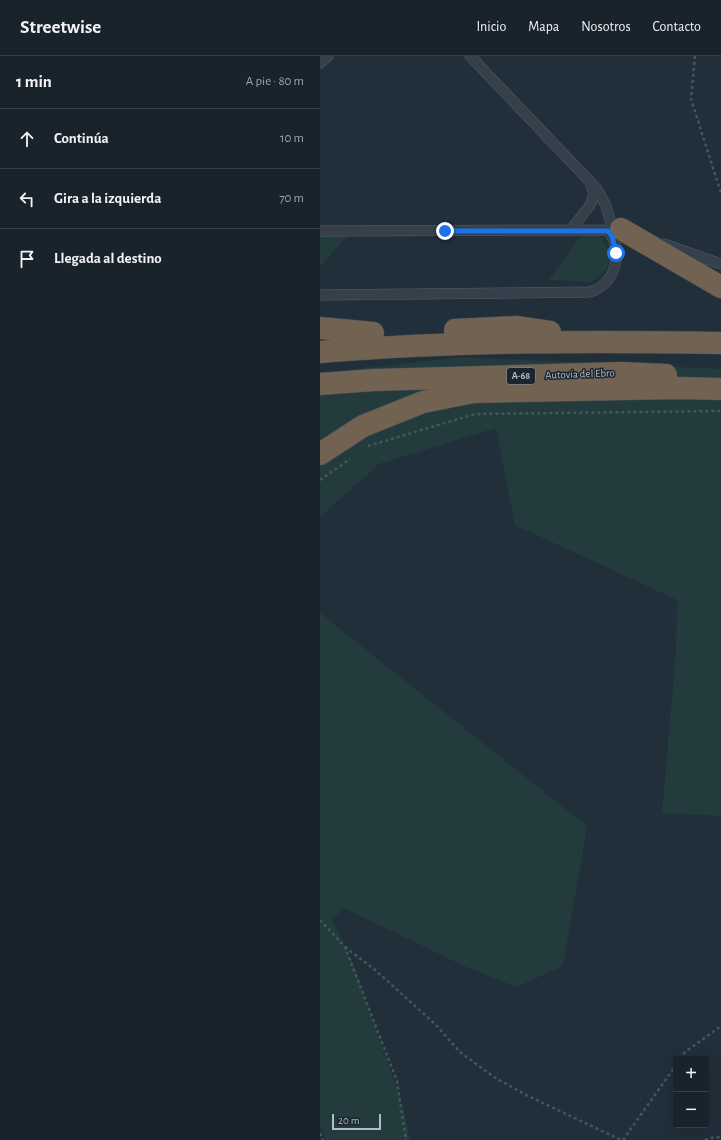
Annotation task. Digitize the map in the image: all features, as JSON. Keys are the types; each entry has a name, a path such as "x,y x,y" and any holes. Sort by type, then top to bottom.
{"highway":[{"path":"615,230 721,287"},
{"path":"320,337 373,333 516,327 614,342"},
{"path":"320,328 373,333"},
{"path":"320,352 388,346 614,342 721,343"},
{"name":"Autovía del Ebro","path":"320,384 374,380 621,373 721,379"},
{"path":"320,454 363,426 422,402 474,392 678,388 721,389"}],"lane":[{"path":"320,63 328,56"},
{"path":"470,56 588,180 602,197 611,224 615,230"},
{"path":"570,231 590,205 594,196 592,186 588,180"},
{"path":"320,295 596,291 604,286 614,270 616,253 612,236 615,230"},
{"path":"320,231 615,230 721,264"}],"path":[{"path":"695,56 691,100 721,193"},
{"path":"362,450 368,446 476,414 721,411"},
{"path":"320,480 356,455"},
{"path":"320,920 345,947 374,969 435,1024 460,1052 494,1076 526,1095 622,1140 673,1069"},
{"path":"345,947 397,1080 406,1140"},
{"path":"682,1056 685,1052 721,1026"},
{"path":"320,1133 323,1140"},
{"path":"705,1140 721,1137"}],"green space":[{"path":"583,233 593,233 604,241 609,255 606,271 591,282 549,280"},
{"path":"320,234 346,234 348,236 320,266"},
{"path":"463,357 721,369 721,816 662,813 676,650 677,600 515,525 496,428 379,464 320,517 320,373"},
{"path":"320,613 587,826 563,966 516,987 464,966 344,908 332,920 352,961 404,1110 410,1140 326,1140 320,1124"}],"route":[{"path":"445,231 608,231 615,244 616,253"}]}
